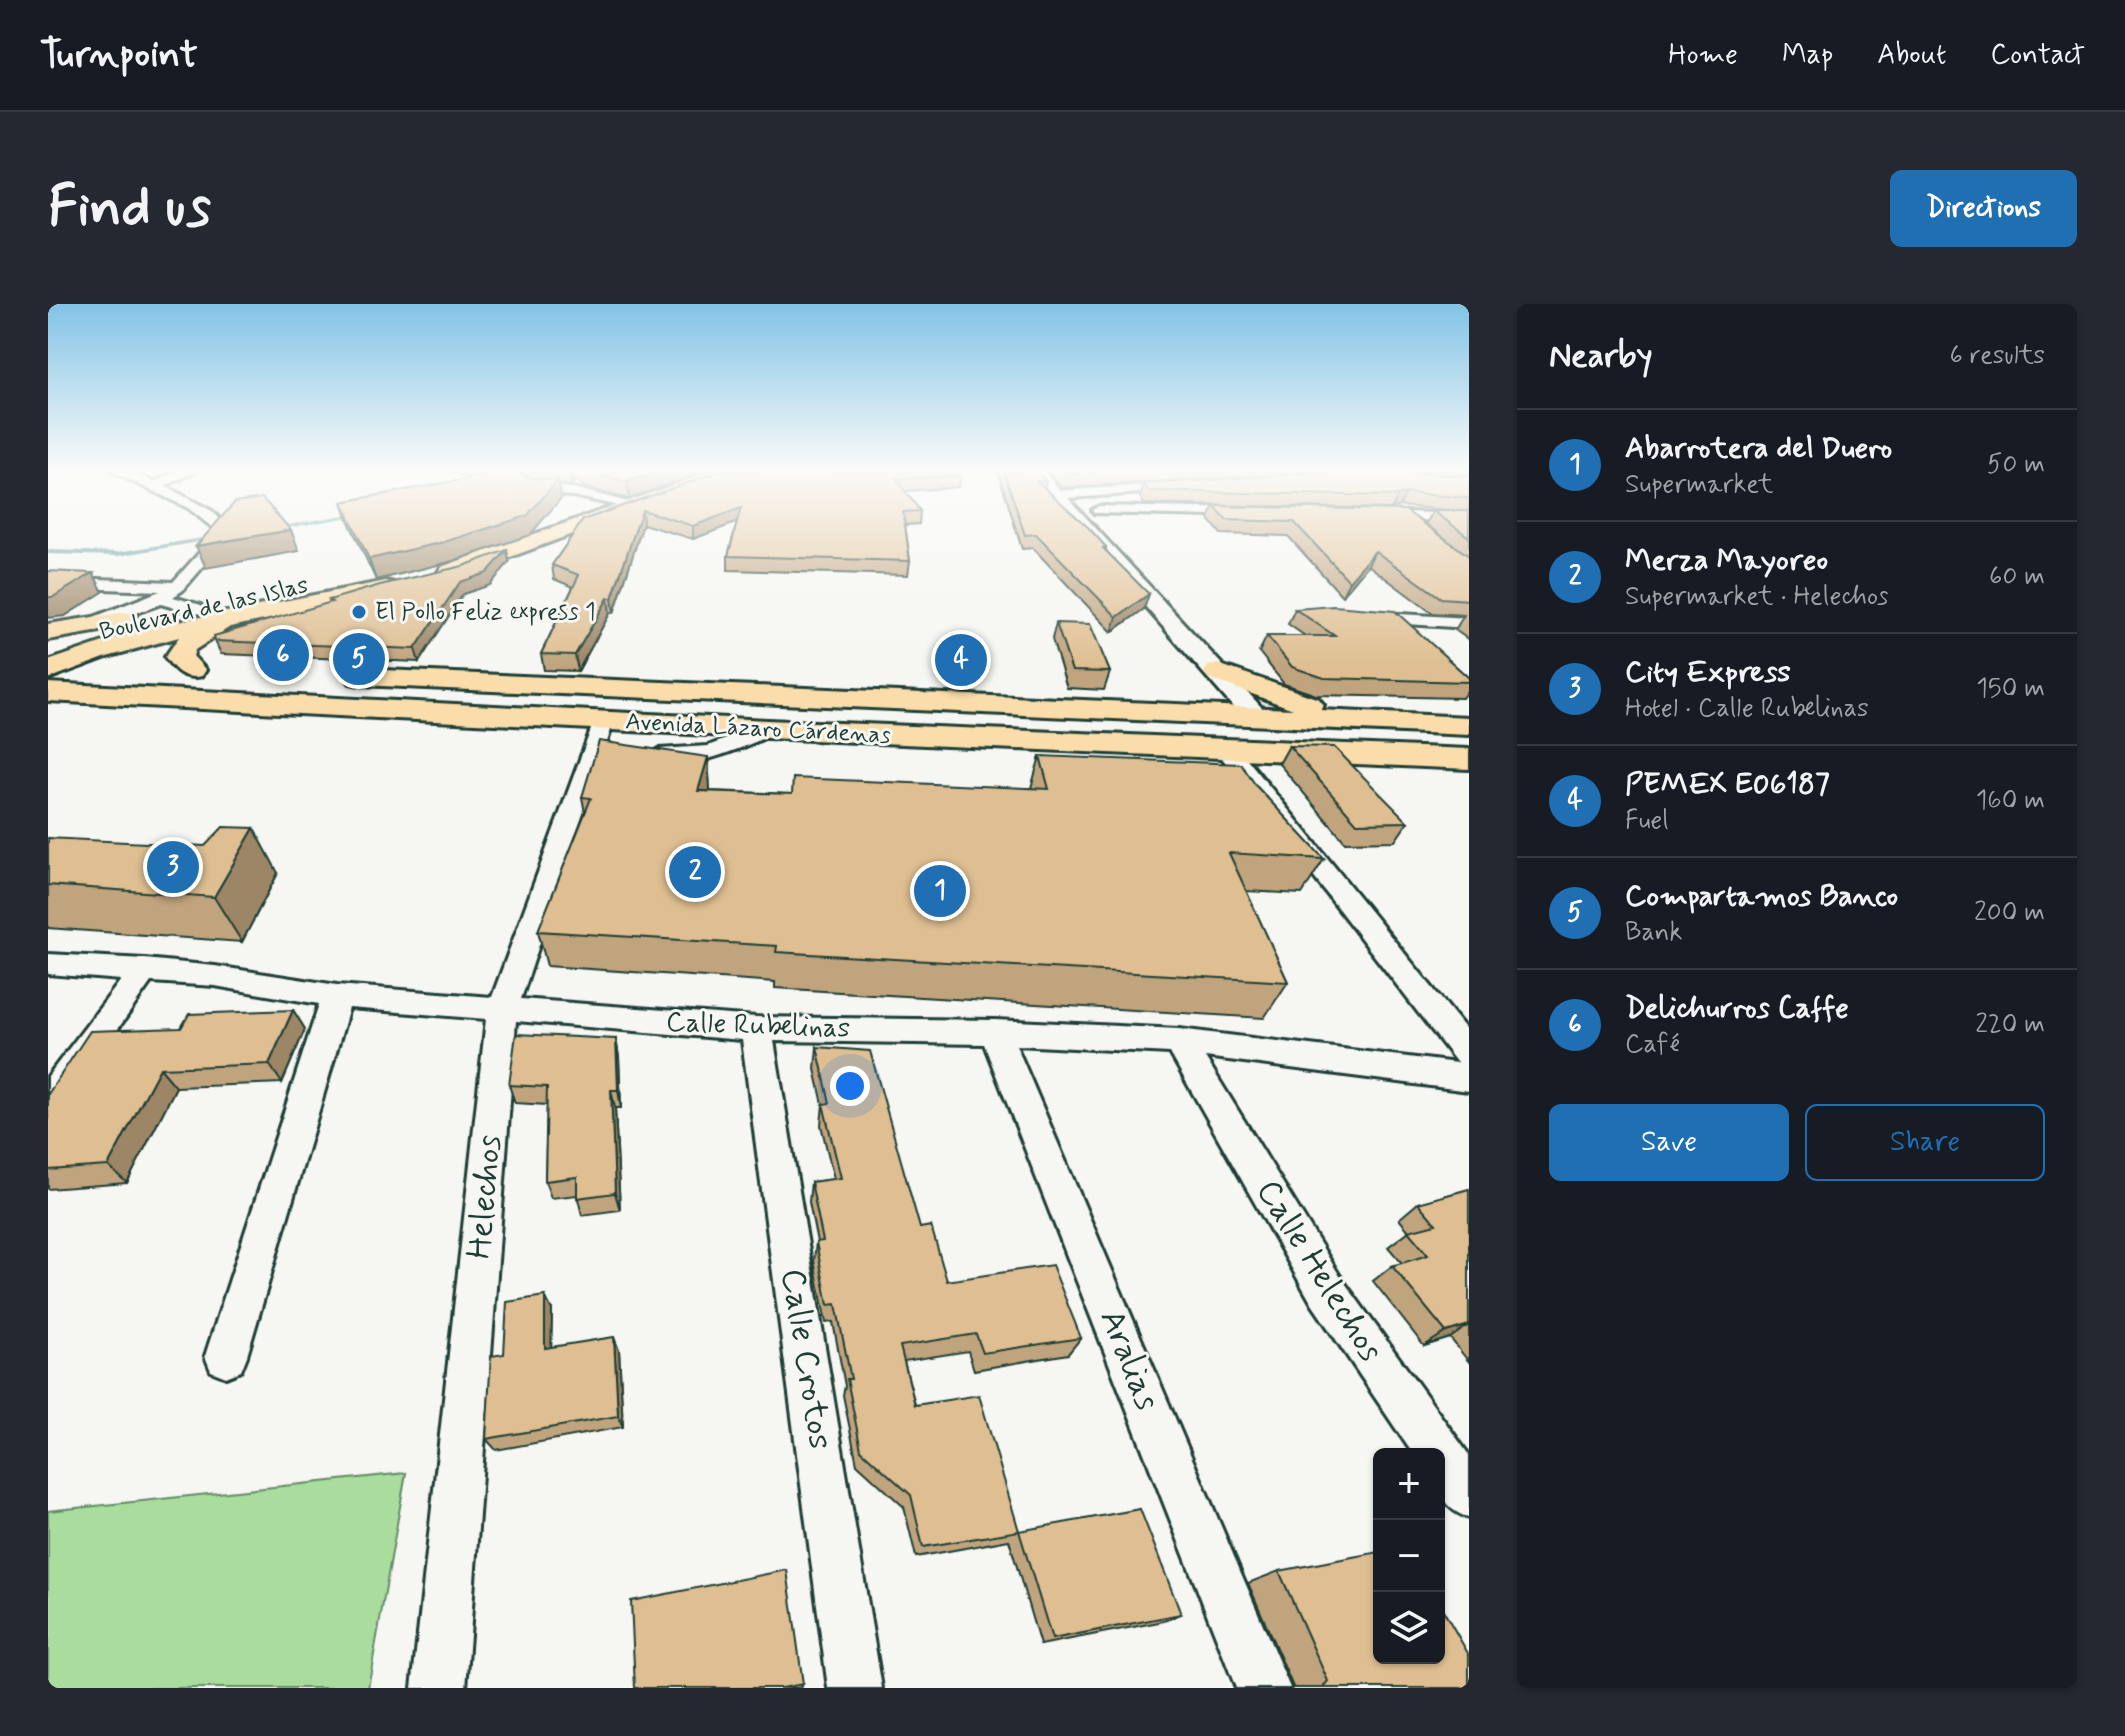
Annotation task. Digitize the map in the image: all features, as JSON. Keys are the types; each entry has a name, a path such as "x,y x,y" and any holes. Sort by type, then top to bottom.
{"main road":[{"path":"443,552 493,536"},
{"name":"Boulevard de las Islas","path":"50,669 89,635 195,609 291,599 422,578 457,570 554,536"},
{"name":"Boulevard de las Islas","path":"50,669 144,636 224,622 386,568"},
{"path":"48,632 195,609"},
{"path":"192,670 179,657 183,646 196,635 224,622"},
{"path":"50,669 132,668"},
{"name":"Avenida Lázaro Cárdenas","path":"50,669 614,746 767,729 1469,759"},
{"path":"162,669 224,671"},
{"path":"1218,672 1365,722"},
{"name":"Avenida Lázaro Cárdenas","path":"335,676 1469,726"}],"street":[{"path":"84,627 160,599 177,587 222,536"},
{"path":"1093,536 1256,717"},
{"path":"48,582 177,587"},
{"path":"160,599 195,609"},
{"path":"1350,616 1469,623"},
{"path":"614,746 692,758 721,750 767,729"},
{"name":"Helechos","path":"439,1688 502,1010 614,746"},
{"path":"1227,749 1469,1056"},
{"name":"Calle Rubelinas","path":"48,964 215,976 337,996 756,1029 995,1032 1179,1041 1469,1078"},
{"path":"48,1101 145,969"},
{"path":"226,1356 337,996"},
{"name":"Calle Crotos","path":"756,1029 855,1688"},
{"name":"Aralias","path":"995,1032 1263,1688"},
{"name":"Calle Helechos","path":"1179,1041 1326,1290 1469,1495"}],"green space":[{"path":"406,1473 368,1688 48,1688 48,1511"}],"building":[{"path":"205,536 258,536 196,546"},
{"path":"358,536 464,536 444,542 369,559"},
{"path":"572,536 633,536 612,598 608,598 575,655 541,654 579,575 552,565"},
{"path":"734,536 906,536 910,561 728,556"},
{"path":"1038,536 1096,536 1106,547 1103,548 1149,594 1117,617"},
{"path":"1307,536 1441,536 1469,556 1469,600 1441,598 1375,551 1349,581"},
{"path":"507,550 487,573 460,582 415,649 215,641 214,636 332,602 329,600 463,566"},
{"path":"48,571 93,573 48,597"},
{"path":"1334,606 1395,611 1469,678 1469,682 1324,678 1292,667 1267,636 1335,636 1295,609"},
{"path":"1056,623 1090,624 1110,672 1072,671"},
{"path":"599,741 708,757 698,791 792,794 793,778 1049,789 1040,756 1241,764 1257,787 1324,859 1229,853 1288,982 776,952 777,946 538,931 591,798 582,797"},
{"path":"1289,746 1334,747 1408,822 1357,823"},
{"path":"223,827 254,828 214,897 48,885 48,838 205,846"},
{"path":"293,1010 269,1064 160,1068 108,1166 48,1170 48,1094 90,1031 181,1028 189,1014"},
{"path":"516,1034 616,1039 618,1090 611,1090 615,1193 577,1198 577,1177 545,1181 547,1087 509,1085"},
{"path":"817,1047 870,1051 920,1228 931,1226 947,1281 1052,1265 1081,1338 983,1353 976,1334 900,1346 915,1405 979,1395 1019,1531 923,1547 911,1495 861,1450 836,1304 828,1305 816,1242 823,1241 811,1182 841,1178 823,1104 830,1103"},
{"path":"1469,1189 1469,1325 1446,1332 1392,1266 1428,1255 1408,1231 1436,1224 1418,1203"},
{"path":"545,1296 545,1348 614,1337 618,1416 486,1439 491,1356 504,1354 507,1302"},
{"path":"1140,1509 1181,1614 1052,1639 1019,1531"},
{"path":"1373,1553 1373,1664 1445,1664 1445,1613 1469,1655 1469,1688 1325,1688 1328,1681 1279,1571"},
{"path":"787,1570 803,1684 782,1688 635,1688 631,1601"}],"waterway":[{"path":"48,552 118,554 214,538"}],"place":[{"name":"El Pollo Feliz express 1","path":"359,612"},
{"name":"Delichurros Caffe","path":"283,655"},
{"name":"Compartamos Banco","path":"359,659"},
{"name":"PEMEX E06187","path":"961,660"},
{"name":"City Express","path":"173,867"},
{"name":"Merza Mayoreo","path":"695,872"},
{"name":"Abarrotera del Duero","path":"940,891"}]}
